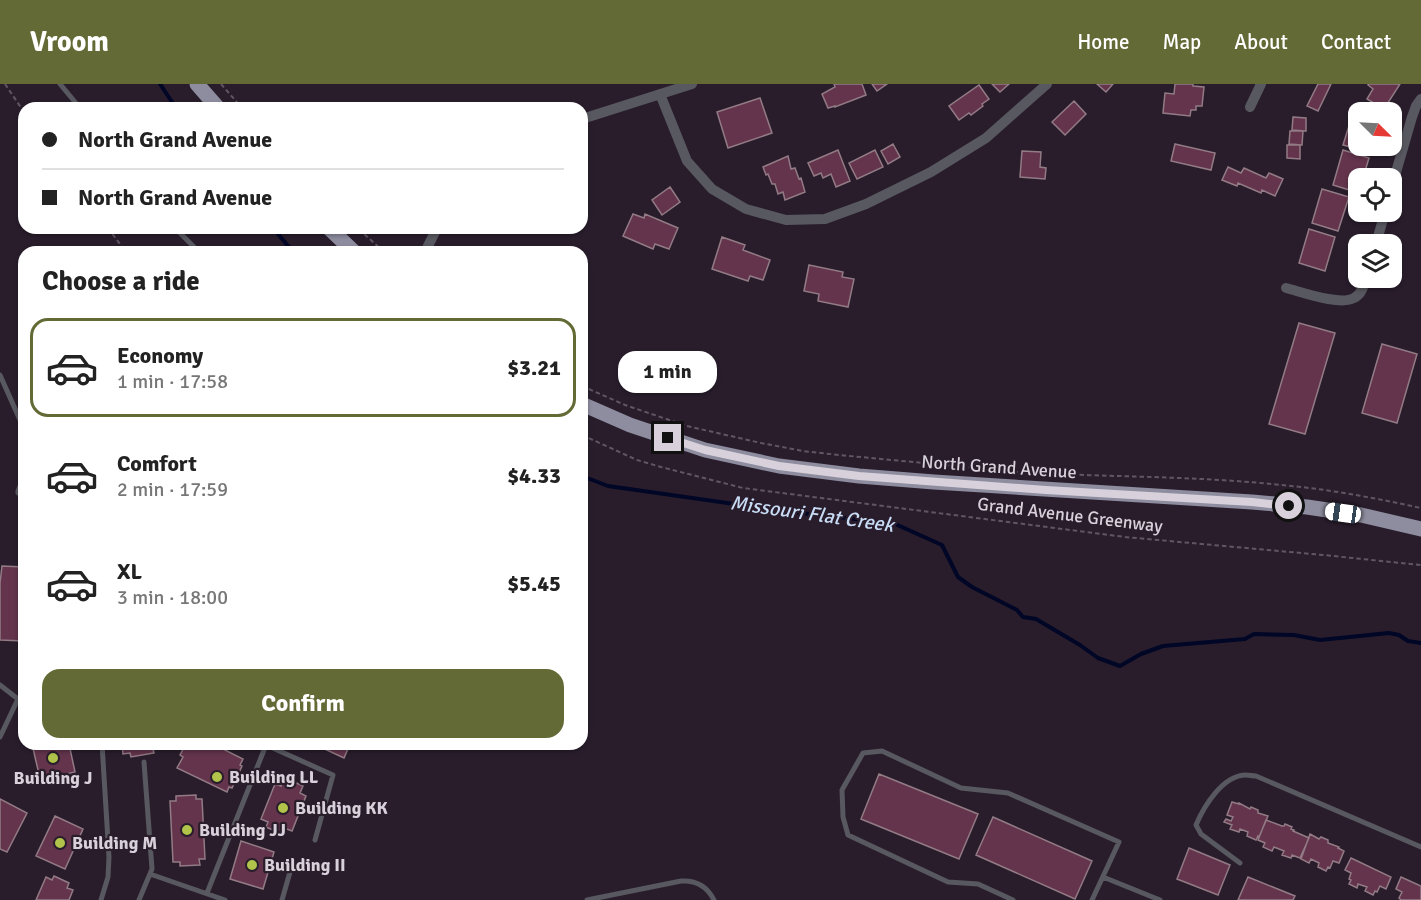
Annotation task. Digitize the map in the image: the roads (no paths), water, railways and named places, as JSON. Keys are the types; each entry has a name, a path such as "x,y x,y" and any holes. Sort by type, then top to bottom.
{"main road":[{"path":"197,84 213,102"},
{"path":"335,234 348,246"},
{"name":"North Grand Avenue","path":"588,407 630,425 705,450 779,466 934,482 1307,507 1361,515 1421,529"}],"street":[{"path":"588,117 692,84"},
{"path":"660,94 687,161 712,189 746,208 786,220 825,219 866,204 931,172 986,138 1047,84"},
{"path":"1250,107 1261,84"},
{"path":"1397,168 1412,117 1421,99"},
{"path":"1286,288 1337,300 1354,298 1362,288"}],"lane":[{"path":"60,84 75,102"},
{"path":"181,234 193,246"},
{"path":"0,375 18,416"},
{"path":"0,685 18,699 0,737"},
{"path":"101,900 108,877 109,857 102,750"},
{"path":"207,893 263,750"},
{"path":"276,750 333,775 315,840"},
{"path":"1013,900 978,884 948,882 848,835 843,817 842,790 863,753 882,751 961,788 1008,793 1119,842 1092,900"},
{"path":"139,900 152,869 144,762"},
{"path":"1240,863 1201,834 1196,825 1202,811 1221,786 1230,779 1245,774 1256,776 1421,847"},
{"path":"282,900 292,865"},
{"path":"150,874 225,900"},
{"path":"1103,878 1160,900"},
{"path":"587,900 681,880 691,880 702,885 710,892 714,900"}],"waterway":[{"name":"Missouri Flat Creek","path":"160,84 172,102"},
{"name":"Missouri Flat Creek","path":"278,234 288,246"},
{"name":"Missouri Flat Creek","path":"588,478 608,486 791,512 893,523 942,545 958,577 972,587 1017,610 1023,617 1036,619 1098,658 1120,666 1141,654 1163,646 1245,639 1254,634 1294,635 1320,640 1389,633 1399,635 1408,641 1421,643"}],"place":[{"name":"Building J","path":"53,758"},
{"name":"Building LL","path":"217,777"},
{"name":"Building KK","path":"283,808"},
{"name":"Building JJ","path":"187,830"},
{"name":"Building M","path":"60,843"},
{"name":"Building II","path":"252,865"}]}
